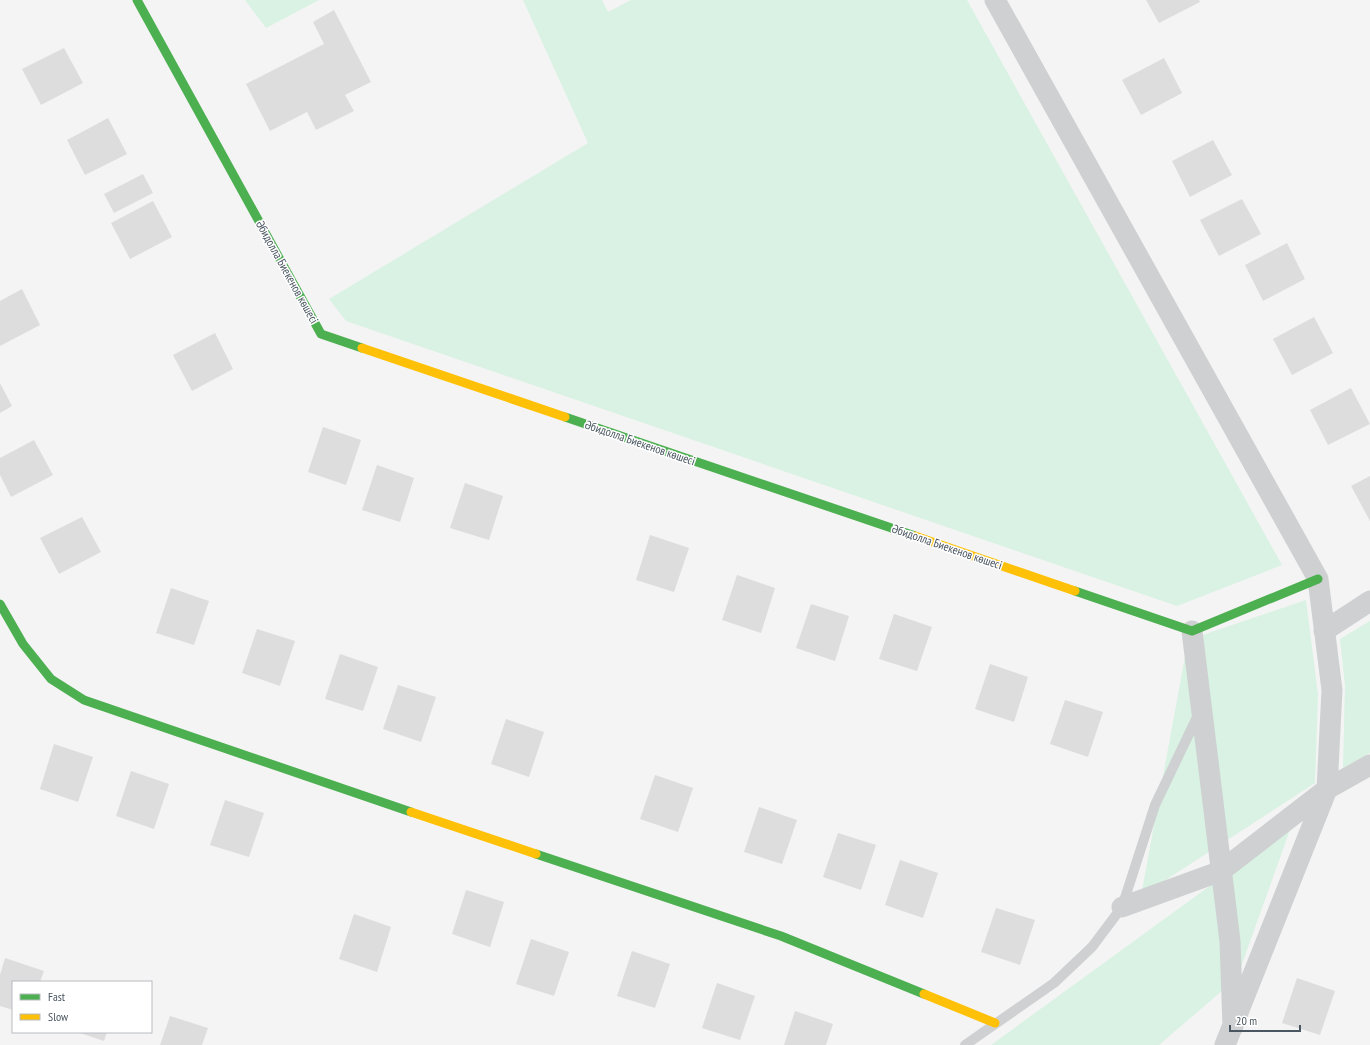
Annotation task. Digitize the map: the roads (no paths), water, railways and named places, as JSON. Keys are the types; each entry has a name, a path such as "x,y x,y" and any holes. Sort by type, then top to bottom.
{"street":[{"name":"Әбидолла Биекенов көшесі","path":"137,0 321,334 1192,631"},
{"path":"995,0 1318,579 1332,690 1327,789 1229,1036"},
{"path":"1229,1036 1230,941 1192,631 1318,579"},
{"path":"1324,631 1370,602"},
{"path":"0,604 23,644 51,679 84,700 546,858 781,936 994,1023"},
{"path":"1122,907 1221,870 1327,789 1370,765"}],"lane":[{"path":"965,1045 994,1023 1054,983 1092,947 1122,907 1156,805 1202,706"}]}
